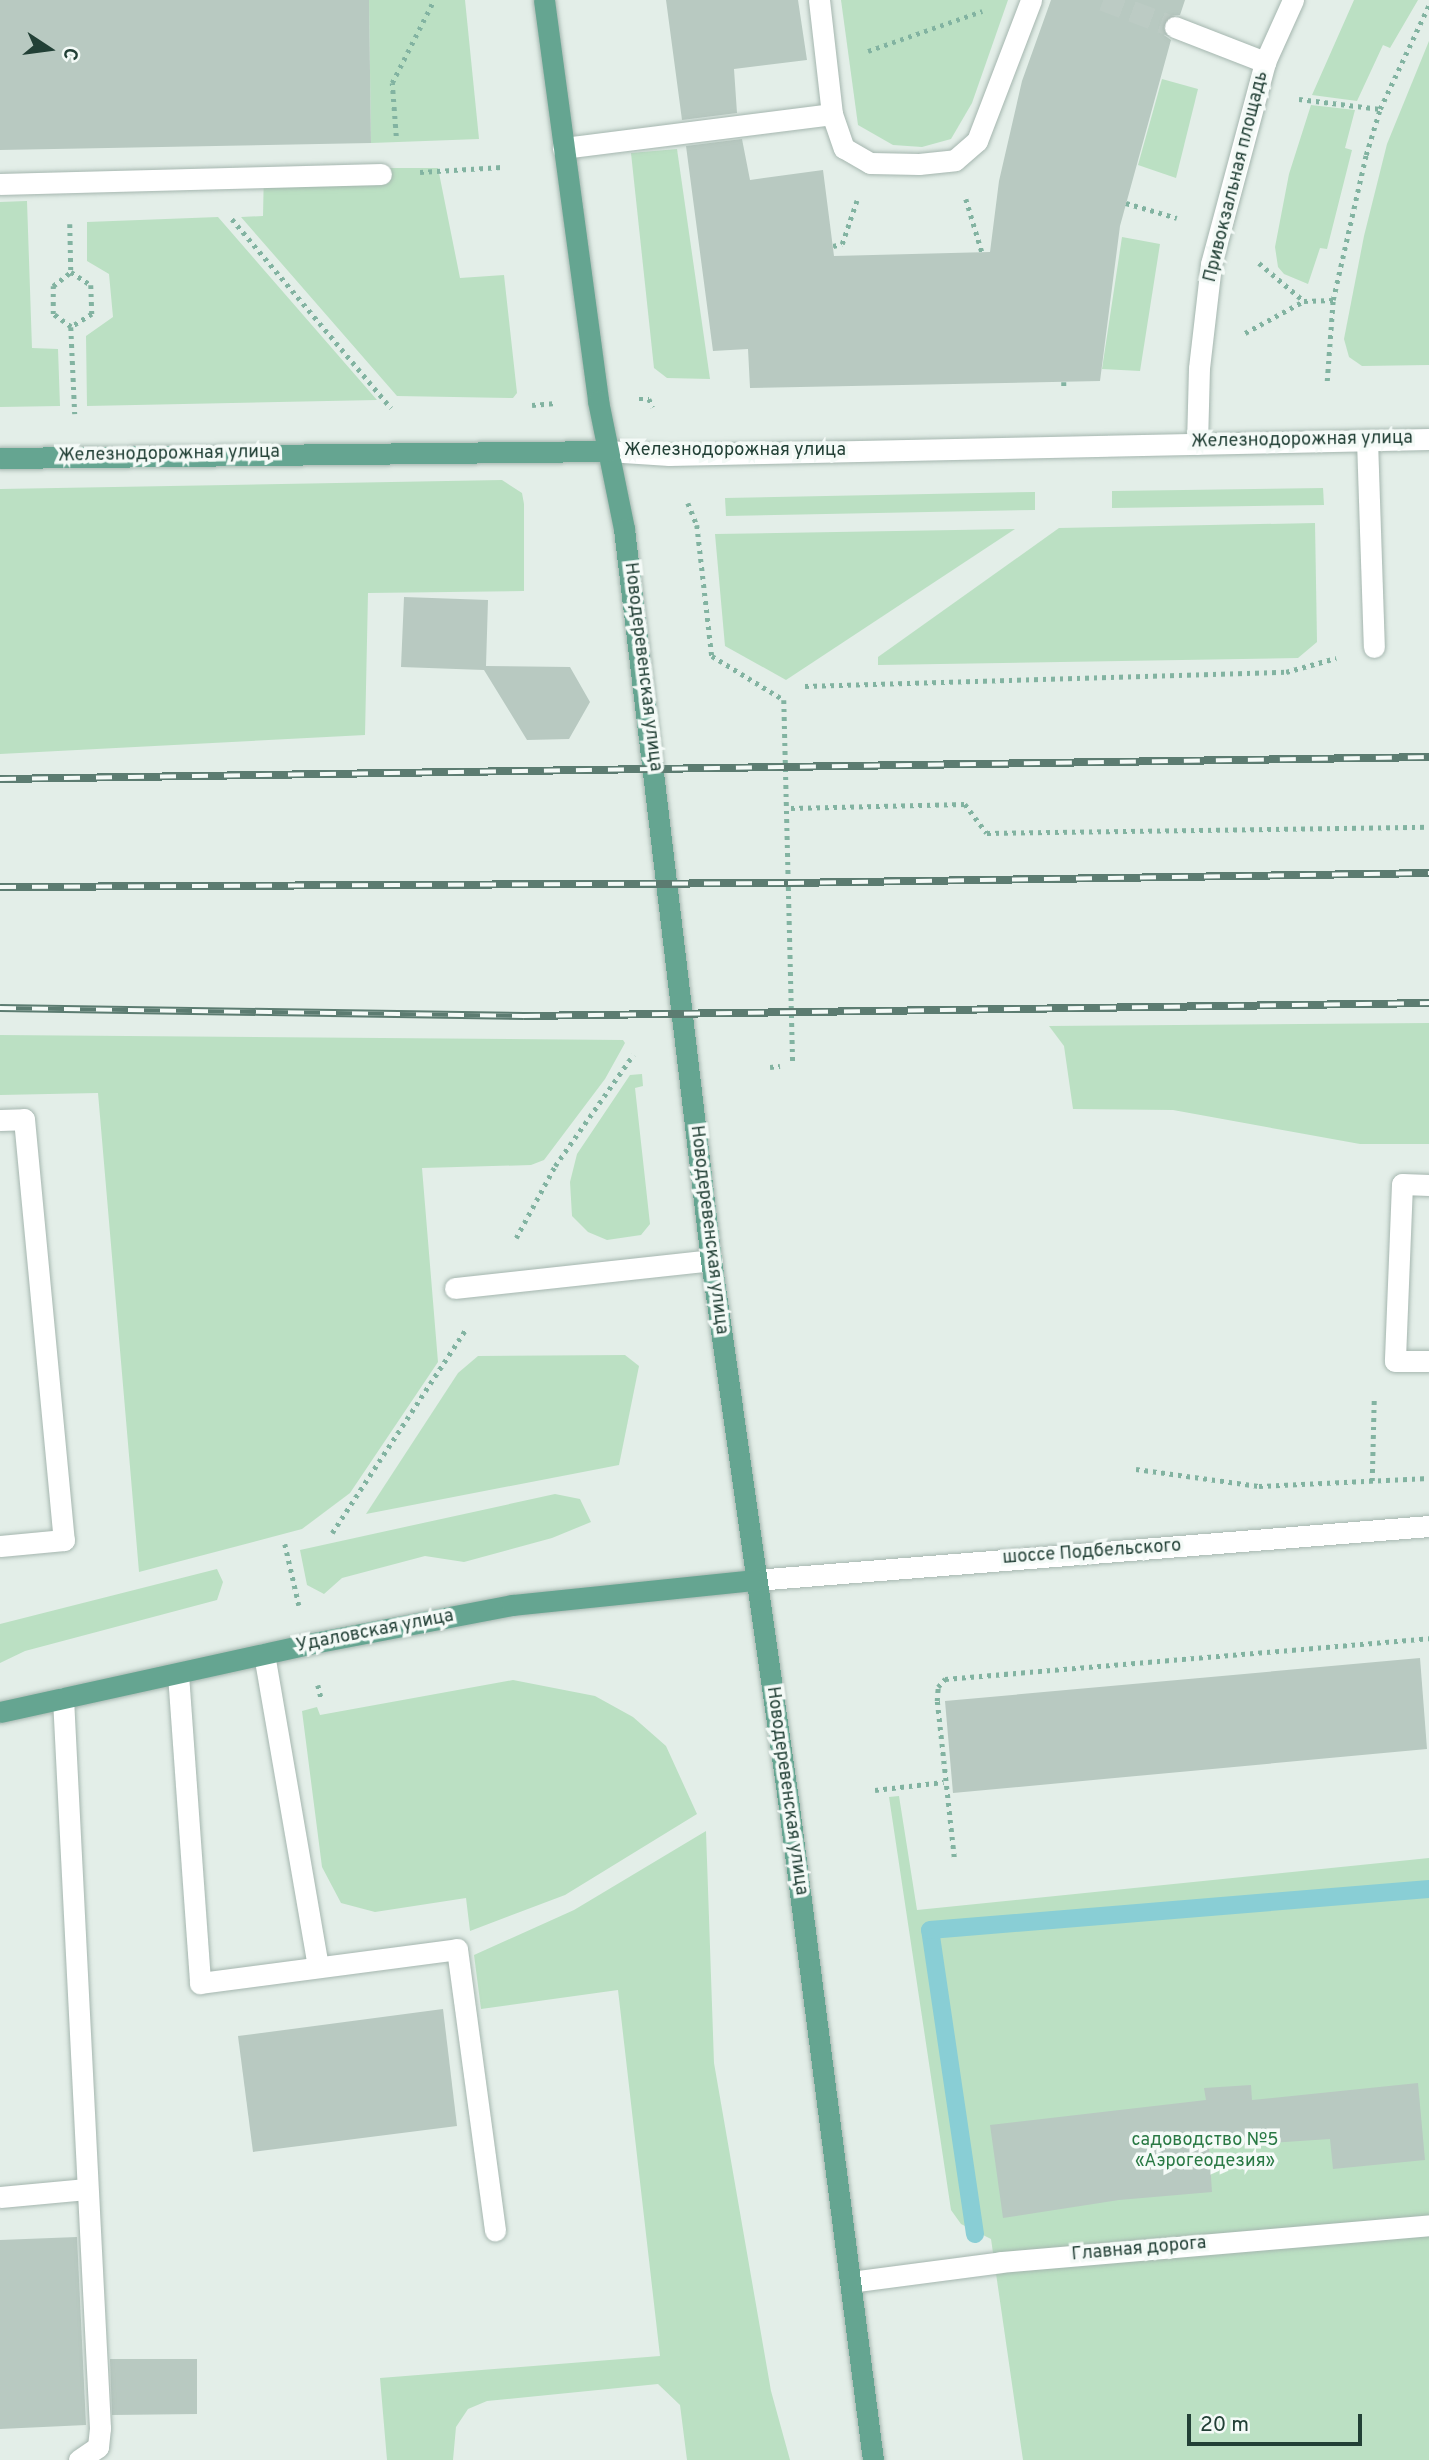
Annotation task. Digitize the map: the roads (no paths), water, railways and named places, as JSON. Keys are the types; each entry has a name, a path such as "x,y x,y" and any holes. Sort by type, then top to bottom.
{"main road":[{"name":"Новодеревенская улица","path":"544,0 562,148 608,451 624,529 656,768 711,1260 789,1807 873,2460"},
{"name":"Железнодорожная улица","path":"0,458 608,451"},
{"name":"Удаловская улица","path":"0,1712 264,1654 512,1605 755,1580"}],"street":[{"path":"819,0 832,114 844,148 870,163 955,160 977,141 992,111 1031,0"},
{"name":"Привокзальная площадь","path":"1197,444 1199,368 1211,264 1265,62 1293,0"},
{"path":"1175,27 1265,62"},
{"path":"562,148 832,114"},
{"path":"0,184 390,173"},
{"name":"Железнодорожная улица","path":"608,451 669,455 1429,439"},
{"path":"1367,440 1374,647"},
{"path":"0,1120 24,1119 64,1540 0,1546"},
{"path":"1429,1185 1402,1184 1395,1361 1429,1361"},
{"path":"455,1288 711,1260"},
{"name":"шоссе Подбельского","path":"755,1580 1429,1526"},
{"path":"264,1654 318,1966"},
{"path":"178,1674 200,1983 457,1949 495,2230"},
{"path":"63,1698 100,2428 98,2447 79,2460"},
{"path":"0,2197 87,2189"},
{"name":"Главная дорога","path":"850,2282 1001,2262 1429,2225"}],"waterway":[{"path":"975,2234 930,1930 1429,1889"}],"tunnel":[{"path":"1103,0 1175,27"}],"railway":[{"path":"0,779 1429,757"},
{"path":"0,887 788,883 1429,873"},
{"path":"0,1008 524,1016 1429,1003"}],"park label":[{"name":"садоводство №5 «Аэрогеодезия»","path":"1205,2152"}]}
